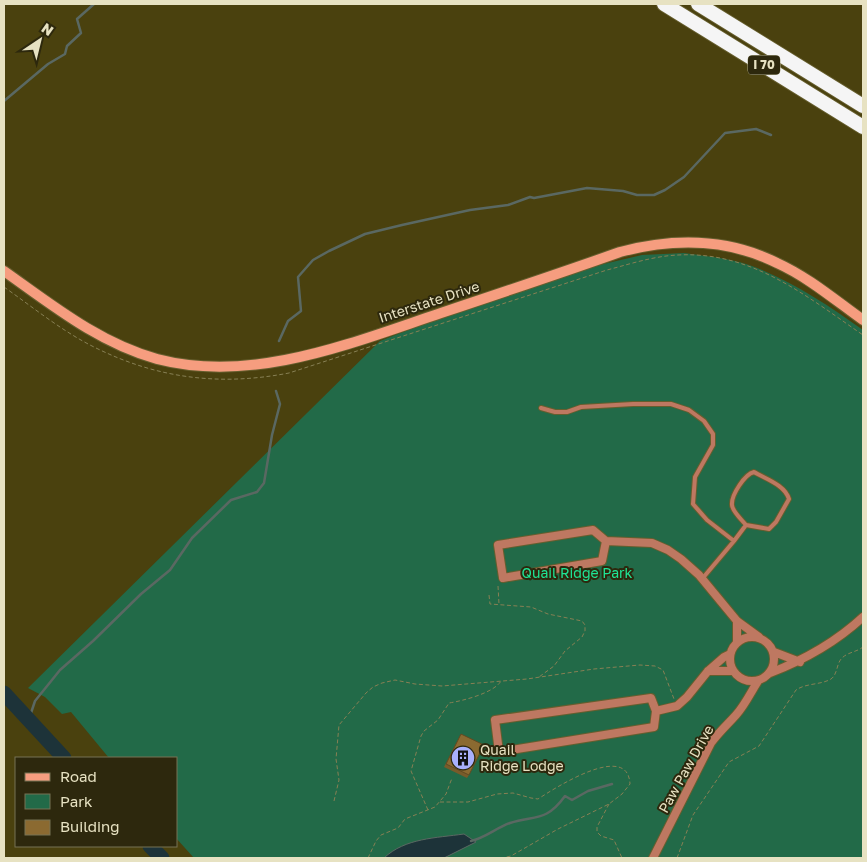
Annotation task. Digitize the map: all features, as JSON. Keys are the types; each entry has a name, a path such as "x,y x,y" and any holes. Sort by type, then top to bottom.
{"highway":[{"name":"I 70","path":"664,4 863,127"},
{"name":"I 70","path":"698,4 863,106"}],"main road":[{"name":"Interstate Drive","path":"4,271 103,338 158,359 211,367 259,364 319,352 620,252 649,245 676,242 718,244 762,256 789,269 863,320"}],"street":[{"path":"606,541 602,561 503,578 498,544 593,530 606,541 652,544 668,550 682,559 702,579 737,621 766,640 774,652 774,667 770,673"},
{"path":"759,637 751,636 737,642 730,654 733,671 743,680 750,682 758,681 770,673 800,662 820,650 863,618"},
{"path":"737,621 737,642"},
{"path":"774,652 800,662"},
{"path":"656,711 677,706 687,697 708,671 730,654"},
{"path":"708,671 733,671"},
{"path":"743,680 747,698"},
{"name":"Paw Paw Drive","path":"653,858 711,743 722,728 736,716 758,681"},
{"path":"651,698 656,711 654,727 499,752 495,720 651,698"}],"lane":[{"path":"541,408 555,412 566,412 581,407 671,404 689,410 704,421 713,434 713,445 695,477 692,491 693,504 707,520 734,541"},
{"path":"754,472 781,487 787,493 789,499 776,522 769,529 746,525 731,504 745,476 754,472"},
{"path":"702,579 746,525"}],"path":[{"path":"500,604 498,586 503,578"},
{"path":"489,595 490,604 531,606 548,614 582,621 585,625 582,637 564,651 554,666 539,677"},
{"path":"677,858 693,814 729,762 759,746 796,690 801,686 830,679 844,656 863,647"},
{"path":"334,801 339,780 336,759 339,725 373,687 395,680 442,686 539,677 594,669 640,665 655,666 663,670 677,706"},
{"path":"428,810 411,770 421,736 424,731 438,720 449,703 487,691 496,687 502,681"},
{"path":"440,802 468,802 497,794 513,793 538,798 582,773 599,768 623,768 629,773 630,784 622,794 609,804 558,829 511,856 502,858"},
{"path":"368,858 376,840 381,835 398,828 405,819 428,810 440,802 446,794 452,778"},
{"path":"609,804 597,827 597,832 601,836 614,840 622,858"}],"green space":[{"name":"Quail Ridge Park","path":"684,253 749,265 808,293 863,330 863,858 194,858 178,840 178,757 108,757 71,712 62,714 45,697 28,688 380,341 457,311 591,267 642,255"}],"water":[{"path":"464,834 476,842 444,858 384,858 401,846 421,840"}],"building":[{"name":"Quail Ridge Lodge","path":"461,734 484,745 469,775 446,764"}],"waterway":[{"path":"4,101 48,64 65,54 67,46 81,33 77,19 94,4"},
{"path":"279,341 288,321 301,311 298,277 313,260 365,234 470,210 508,205 530,197 534,198 587,188 623,191 637,195 654,195 684,177 725,133 756,129 771,135"},
{"path":"28,722 35,701 60,670 141,594 170,570 192,538 231,500 257,492 264,483 272,435 280,404 276,391"},
{"path":"4,693 63,757"},
{"path":"471,841 510,823 546,814 565,796 572,800 588,791 612,784"},
{"path":"151,847 162,858"}],"place":[{"name":"Quail Ridge Lodge","path":"463,758"}]}
